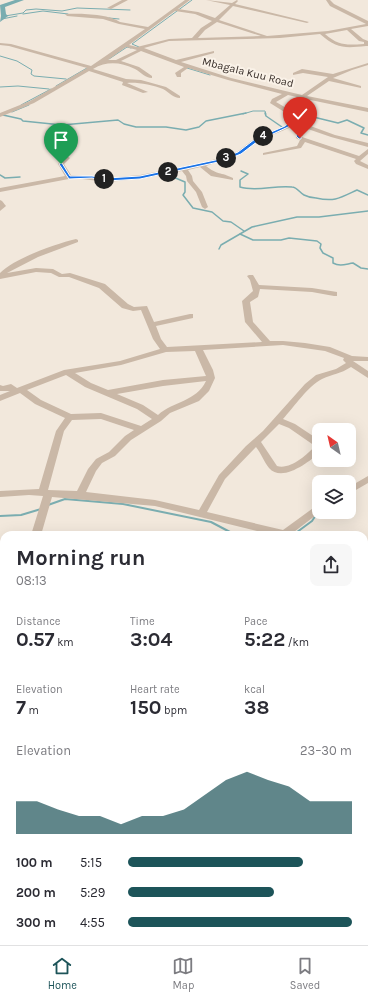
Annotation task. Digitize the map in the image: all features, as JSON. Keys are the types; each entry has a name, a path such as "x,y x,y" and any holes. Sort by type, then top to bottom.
{"street":[{"path":"109,8 126,0"},
{"path":"0,115 32,102 100,62 126,46 188,0"},
{"path":"208,0 233,4 307,22"},
{"path":"194,39 203,29 237,0"},
{"path":"328,0 331,5 368,24"},
{"path":"176,10 196,13 268,38"},
{"path":"67,15 108,18 116,20 119,23 149,28"},
{"path":"100,62 115,61 166,40 268,38 320,33 348,29 368,24"},
{"path":"320,33 333,43 342,47 366,45 368,42 359,38 348,29"},
{"path":"0,44 9,45 89,68 126,81 141,82 164,88 178,97"},
{"name":"Mbagala Kuu Road","path":"126,46 141,49 187,67 231,80 367,110"},
{"path":"175,62 212,52"},
{"path":"115,61 137,68 150,77"},
{"path":"289,112 302,96 310,90 346,69 368,64"},
{"path":"355,66 368,70"},
{"path":"179,76 178,73 187,67"},
{"path":"295,74 300,71 308,71 332,77 359,87"},
{"path":"126,81 124,84 145,92"},
{"path":"287,93 274,100 273,103 298,118 303,126 368,145"},
{"path":"0,190 69,177 80,176 107,180 120,179 140,177 201,165 240,153 256,140 287,127 298,118"},
{"path":"303,126 298,137 359,158"},
{"path":"265,154 299,146 303,139"},
{"path":"368,151 357,161 358,163 368,167"},
{"path":"67,158 61,164 69,177"},
{"path":"201,165 213,176 224,176 231,179"},
{"path":"184,169 189,176 190,181 199,192 205,207"},
{"path":"0,202 3,206 0,209"},
{"path":"1,277 5,271 54,248 76,241"},
{"path":"1,277 36,270 53,271 61,276 70,275 102,286 125,306 133,309 144,308 157,339 165,350"},
{"path":"251,276 254,280 257,293 246,301 246,311 249,322 268,344"},
{"path":"256,287 312,290 334,294"},
{"path":"152,325 190,316"},
{"path":"0,398 67,372 121,363 165,350 268,344 305,345 339,353 351,358 368,359"},
{"path":"80,495 92,469 99,461 112,454 128,438 140,429 158,419 167,411 196,399 206,389 211,378 209,370 198,348"},
{"path":"339,353 368,375"},
{"path":"201,514 222,477 266,433 276,420 313,381 319,377 339,371 351,363"},
{"path":"67,372 88,385 140,407 158,419"},
{"path":"107,394 163,383 211,378"},
{"path":"0,388 3,389 11,387 70,417 101,416 140,429"},
{"path":"37,531 60,431 70,417"},
{"path":"276,420 292,426 312,439"},
{"path":"256,442 260,445 274,468 279,470 286,470 294,467 312,453"},
{"path":"356,486 368,479"},
{"path":"0,494 29,492 80,495 155,503 267,531"},
{"path":"288,531 312,513"}],"waterway":[{"path":"0,20 5,16 3,14 2,6 21,0"},
{"path":"139,47 132,44 192,0"},
{"path":"5,16 23,13 26,10 36,9 62,11 77,8 130,10"},
{"path":"23,14 43,11 68,14"},
{"path":"2,19 17,16"},
{"path":"109,18 119,19"},
{"path":"109,59 127,47 131,48"},
{"path":"0,56 17,61 32,70 31,74 34,76 66,79"},
{"path":"56,86 87,68"},
{"path":"187,68 210,75"},
{"path":"0,87 18,86 49,89"},
{"path":"21,105 51,89"},
{"path":"12,112 29,105"},
{"path":"243,114 253,111 265,111 266,114"},
{"path":"3,115 21,119 23,121 62,125 118,120 124,124 136,127 166,127 186,130 199,127 206,121 246,113"},
{"path":"265,113 266,116 282,127"},
{"path":"296,113 301,114"},
{"path":"297,113 338,123 347,120 364,128 361,133 368,135"},
{"path":"241,171 248,174 240,180 240,187 253,189 292,187 307,196 328,200 342,197 357,190 368,195"},
{"path":"166,174 185,182 185,192 183,195 193,208 212,212 223,221 231,222 244,231"},
{"path":"0,175 5,178 20,177"},
{"path":"219,249 221,245 252,227 297,217 319,217 368,211"},
{"path":"240,234 253,240 281,240 289,238 317,241 321,244 320,248 323,253 333,258 333,263 341,265 353,263 361,268 368,269"},
{"path":"48,505 65,499 123,504 211,522 228,531"},
{"path":"0,516 21,515 41,509"},
{"path":"298,531 313,519"}],"route":[{"path":"61,164 69,177 80,176 107,180 140,177 204,165 240,153 256,140 287,127 298,118 303,126 298,136 300,138"}]}
